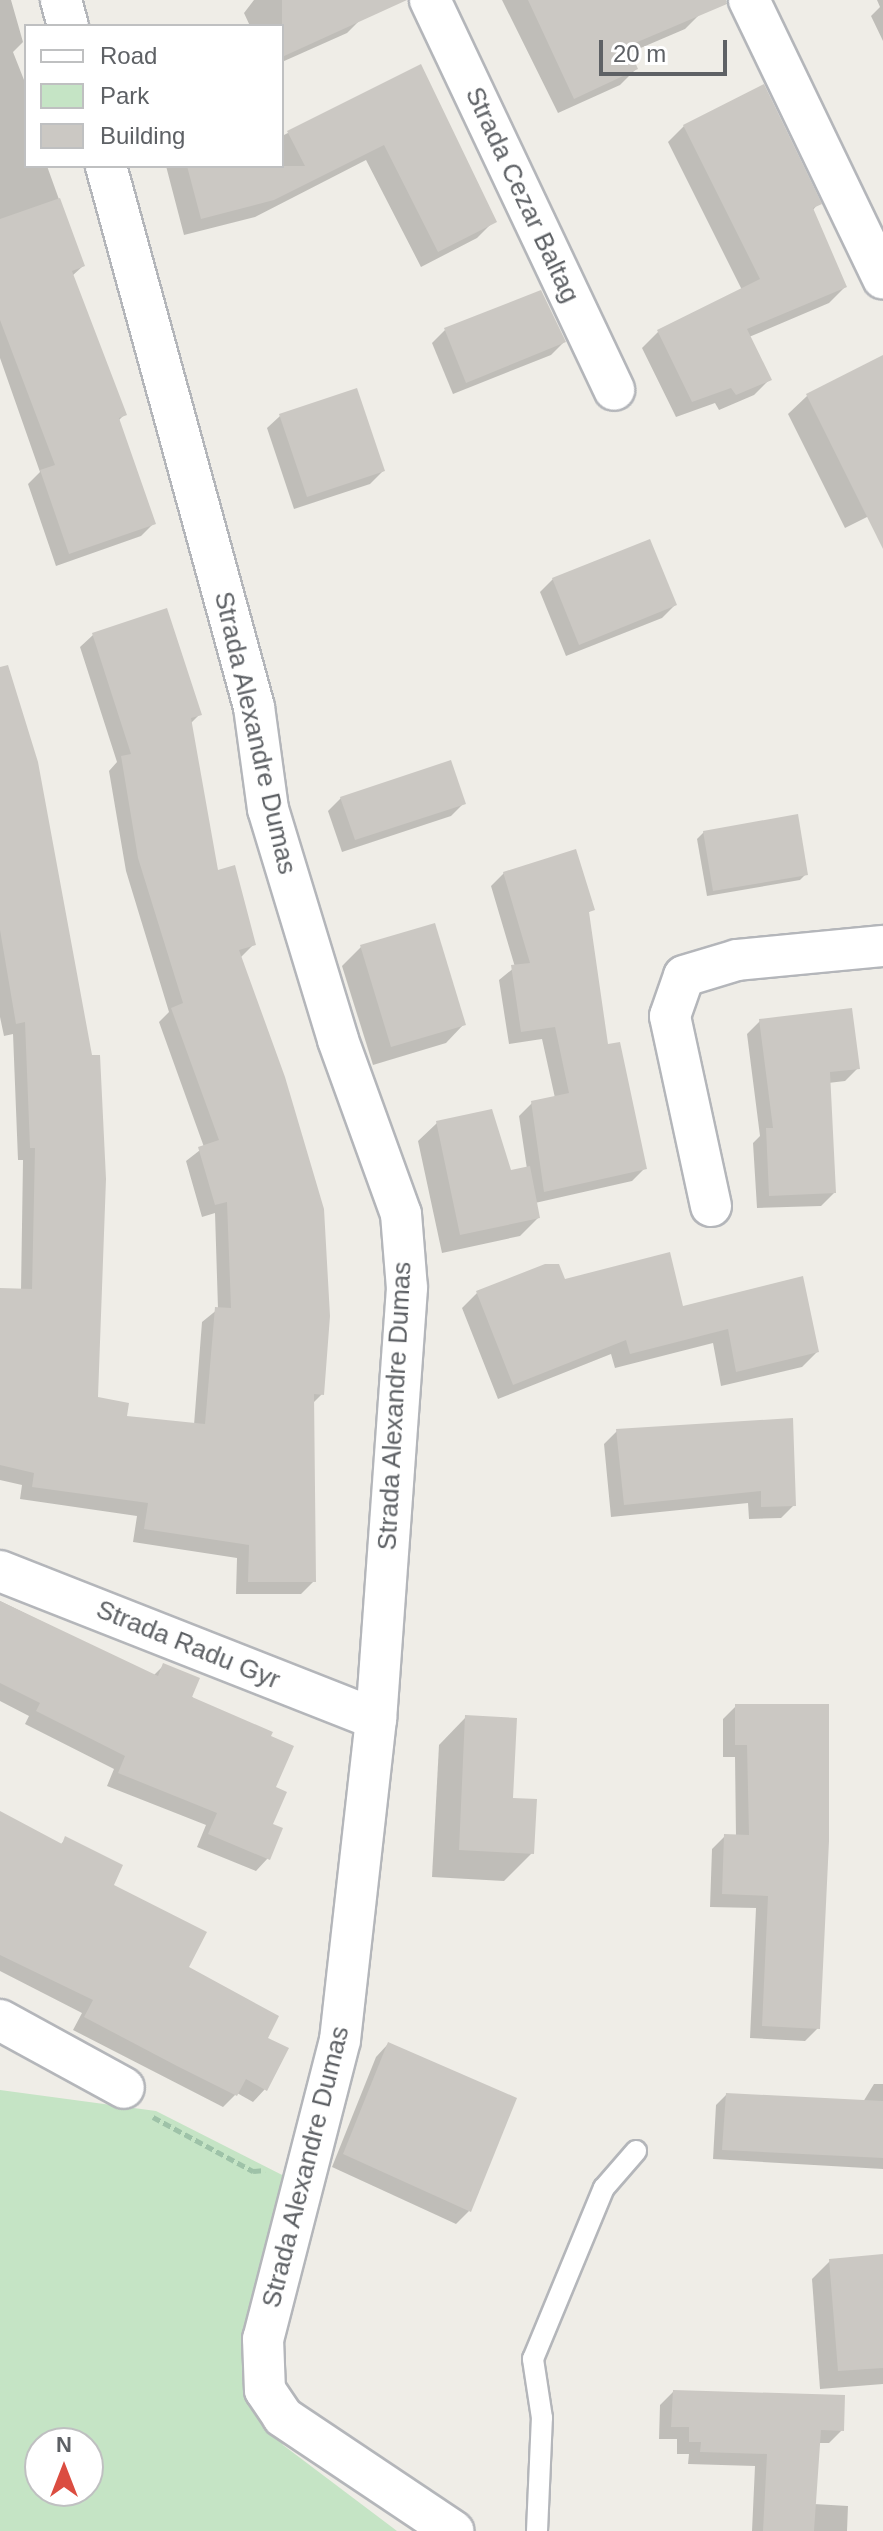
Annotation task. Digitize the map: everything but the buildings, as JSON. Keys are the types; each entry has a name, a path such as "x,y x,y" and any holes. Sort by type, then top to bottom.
{"street":[{"path":"61,0 67,24"},
{"name":"Strada Cezar Baltag","path":"430,0 614,390"},
{"path":"749,0 883,278"},
{"name":"Strada Alexandre Dumas","path":"107,168 254,707 268,809 338,1040 401,1214 407,1288 376,1719 340,2040 263,2339 265,2390 283,2417 453,2531"},
{"path":"711,1206 670,1016 684,976 737,960 883,946"},
{"name":"Strada Radu Gyr","path":"0,1571 376,1719"},
{"path":"0,2020 124,2088"}],"lane":[{"path":"537,2531 542,2418 533,2359 604,2188 636,2151"}],"path":[{"path":"124,2088 151,2115 253,2171 309,2167"}],"green space":[{"path":"0,2090 156,2111 296,2182 252,2387 283,2445 397,2531 0,2531"}]}
